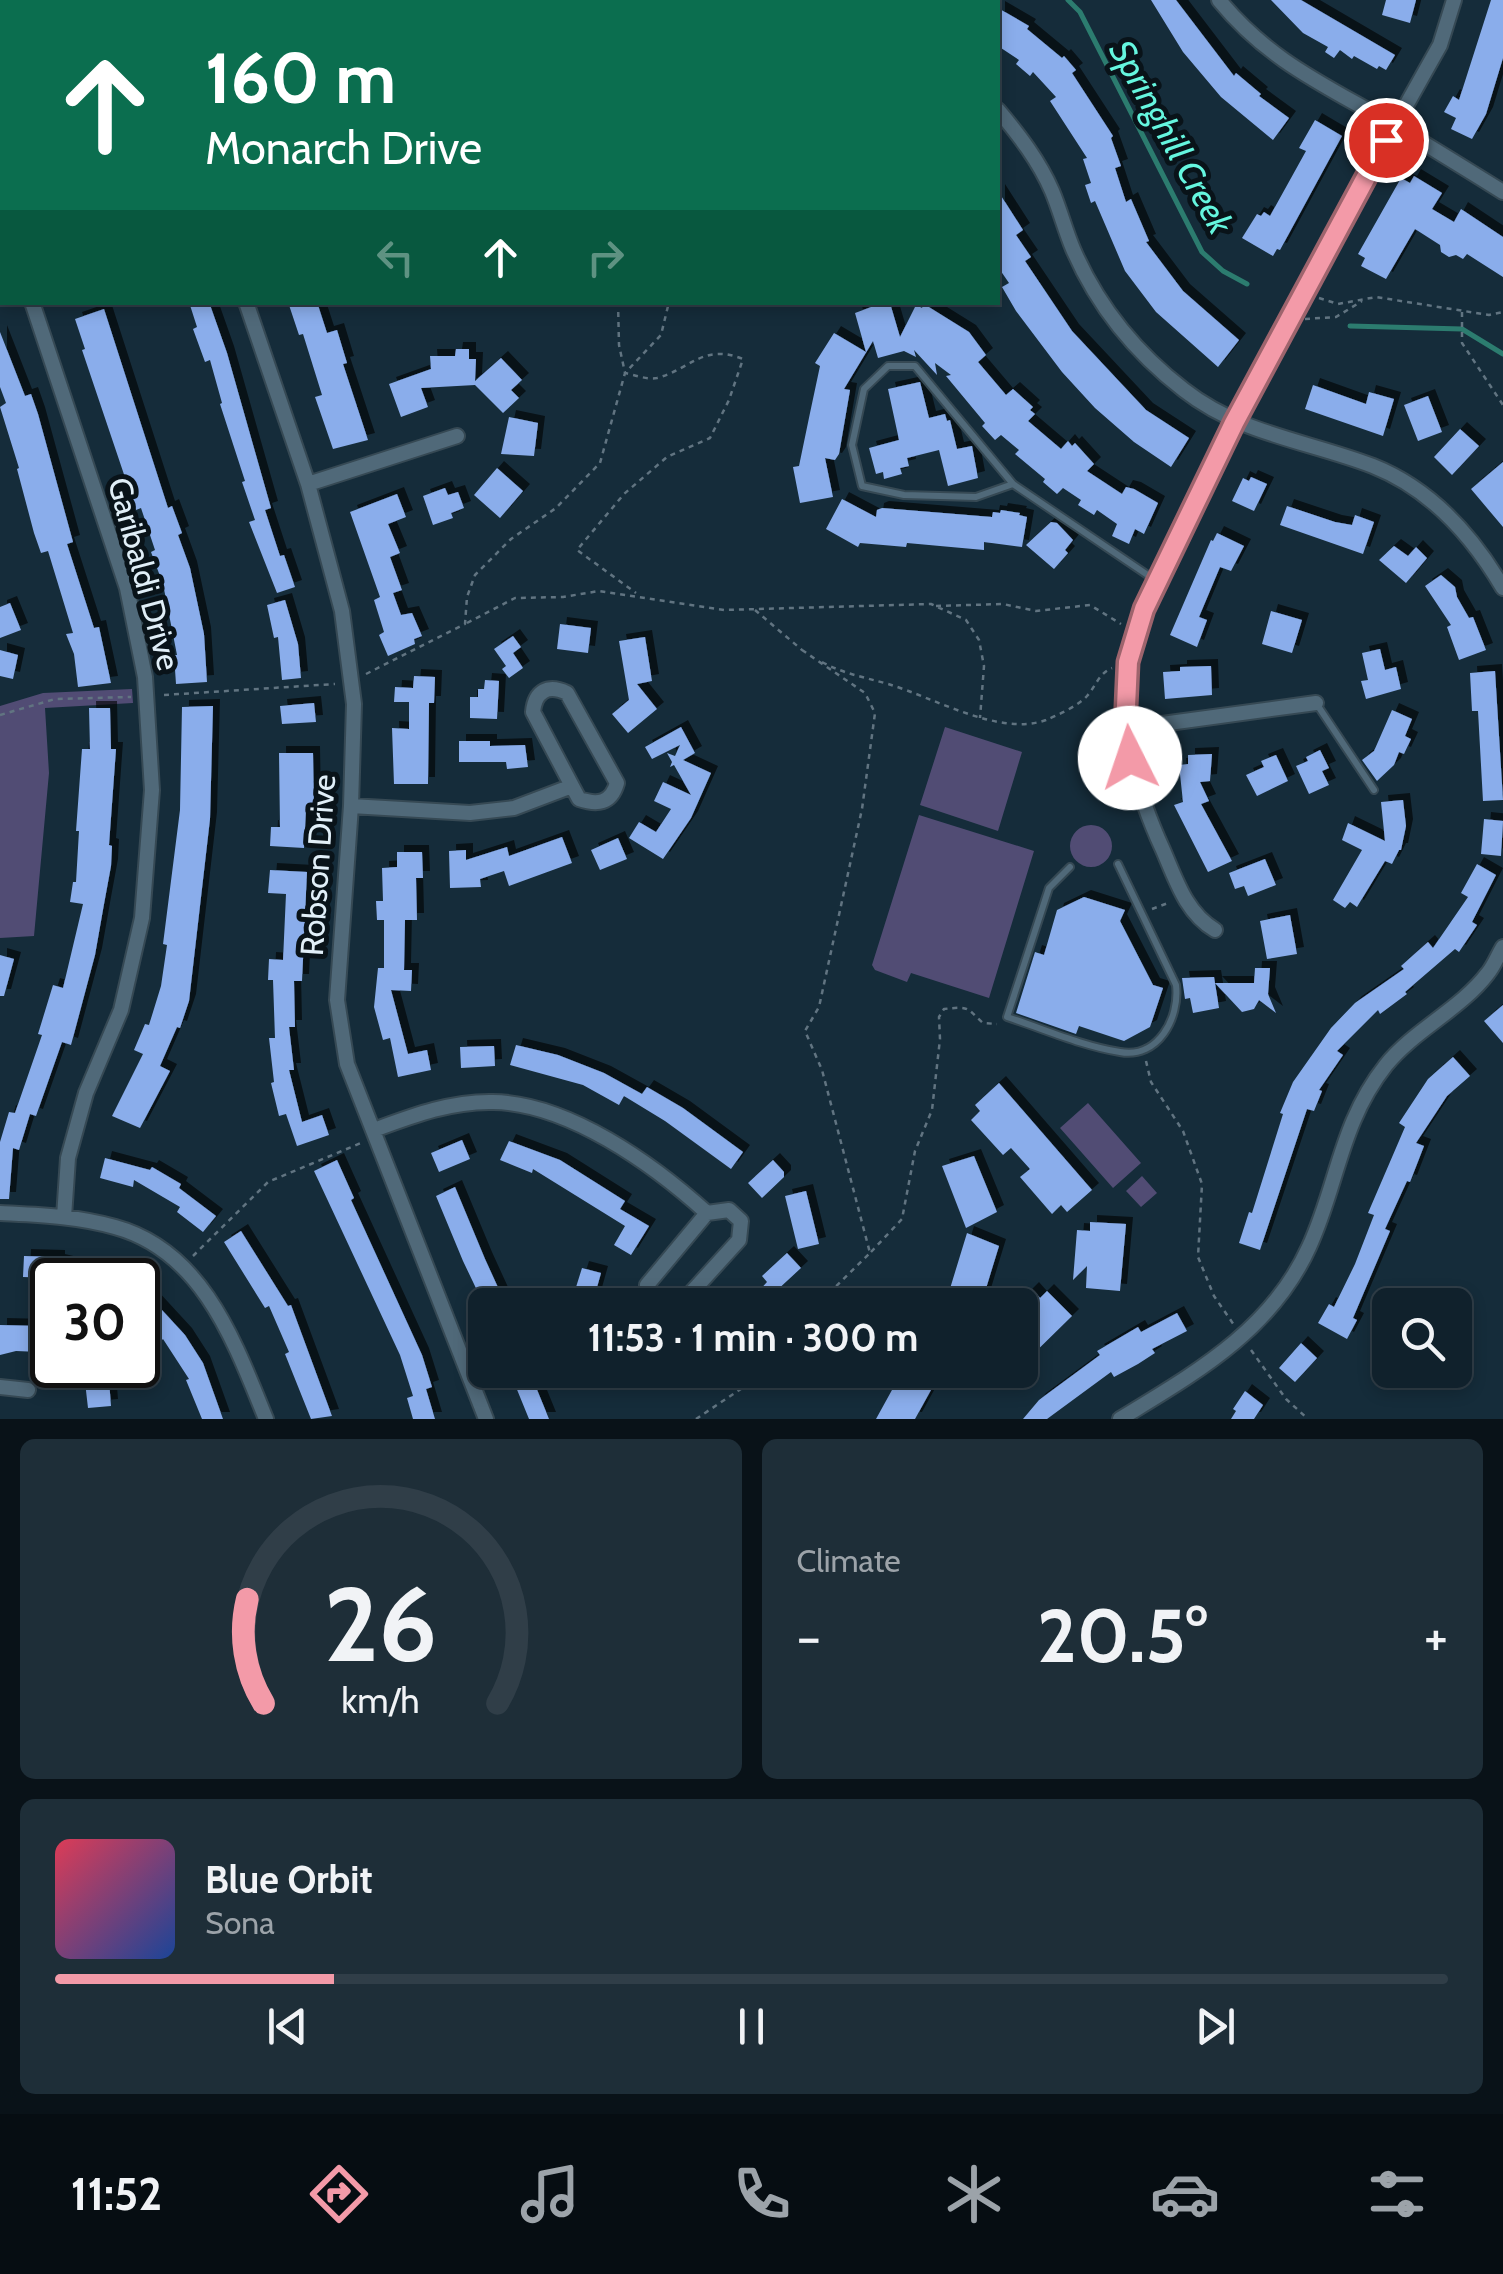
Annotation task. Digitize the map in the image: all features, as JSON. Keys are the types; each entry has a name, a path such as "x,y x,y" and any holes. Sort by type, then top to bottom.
{"street":[{"path":"1219,0 1243,29 1282,62 1503,192"},
{"path":"1216,930 1200,921 1186,900 1141,802 1125,729 1128,662 1156,580 1234,423 1440,44 1454,0"},
{"path":"1000,112 1024,140 1052,190 1073,250 1103,306 1138,350 1186,392 1234,423 1376,467 1435,502 1481,550 1503,588"},
{"name":"Garibaldi Drive","path":"33,305 127,588 145,678 152,790 142,918 121,1010 86,1092 68,1158 64,1217"},
{"name":"Robson Drive","path":"247,305 308,484 342,610 354,704 337,1000 347,1064 368,1136 486,1419"},
{"path":"308,484 457,436"},
{"path":"555,688 567,693 616,783 614,793 606,801 594,804 579,799 572,786 534,712 534,699 543,690 555,688"},
{"path":"1125,729 1316,703"},
{"path":"351,806 470,813 514,808 572,786"},
{"path":"1120,1419 1218,1358 1274,1304 1310,1246 1355,1110 1388,1063 1487,975 1503,947"},
{"path":"368,1136 457,1104 494,1102 532,1107 582,1126 622,1149 683,1191 707,1213"},
{"path":"647,1288 707,1213 729,1210 742,1221 739,1240 695,1288"},
{"path":"0,1213 64,1217 118,1227 153,1244 184,1266 216,1307 236,1344 266,1419"},
{"path":"0,1386 28,1390"}],"lane":[{"path":"1013,484 976,498 904,495 862,486 852,444 864,389 888,366 915,366 1013,484 1156,580"},
{"path":"1316,703 1374,790"},
{"path":"1070,868 1049,888 1007,1017 1123,1053 1144,1050 1162,1037 1178,1002 1176,986 1118,864"}],"path":[{"path":"1314,294 1338,304 1376,298 1489,315 1503,312"},
{"path":"1301,319 1336,317 1363,300"},
{"path":"464,624 476,575 511,539 556,508 600,463 624,373 618,345 618,305"},
{"path":"624,373 660,335 667,305"},
{"path":"1462,310 1462,343 1503,405"},
{"path":"624,373 655,379 698,356 728,353 743,358 729,400 710,438 667,458 624,494 577,550 638,594"},
{"path":"366,674 515,598 598,591 638,594 697,607 754,609 1003,604 1036,611 1090,605 1137,634"},
{"path":"934,606 966,620 979,640 984,666 980,718"},
{"path":"754,609 802,650 866,693 875,713 862,809 819,1007 804,1031 822,1070 870,1253"},
{"path":"802,650 843,674 890,684 980,718 1044,721 1085,699 1104,671 1128,662"},
{"path":"160,696 340,683"},
{"path":"0,715 55,699 135,697"},
{"path":"1154,908 1172,901"},
{"path":"834,1288 902,1219 914,1151 932,1110 939,1017 944,1009 976,1012 983,1023 991,1025 1007,1017"},
{"path":"1144,1050 1151,1082 1183,1131 1202,1184 1198,1257 1214,1296 1235,1326"},
{"path":"192,1258 268,1182 368,1136"},
{"path":"1251,1350 1286,1399 1308,1419"},
{"path":"696,1419 742,1388"}],"shaded area":[{"path":"132,689 133,703 45,708 49,773 34,936 0,938 0,706 43,693"},
{"path":"945,727 1022,752 998,831 920,805"},
{"path":"919,815 1034,851 989,998 911,973 907,982 875,970 872,965"},
{"path":"1091,825 1106,831 1112,846 1106,861 1091,867 1076,861 1070,846 1076,831"},
{"path":"1088,1103 1141,1163 1113,1188 1060,1128"},
{"path":"1142,1176 1157,1193 1141,1207 1126,1191"}],"building":[{"path":"1151,0 1176,0 1234,76 1236,73 1289,118 1273,140 1221,97 1183,52"},
{"path":"1271,0 1301,0 1395,55 1386,70 1354,56 1352,59 1340,50 1334,58 1325,52 1328,47 1303,33"},
{"path":"1386,0 1416,0 1410,23 1382,15"},
{"path":"1491,0 1503,0 1503,58 1486,114 1472,139 1451,129 1456,118 1444,112 1453,96 1459,100"},
{"path":"1000,9 1029,26 1027,29 1064,56 1076,70 1072,73 1113,136 1121,166 1115,168 1126,202 1131,199 1149,241 1146,242 1183,291 1239,340 1218,367 1156,312 1125,271 1095,201 1091,203 1085,185 1091,183 1083,159 1087,158 1050,101 1056,97 1033,72 1030,76 1016,64 1019,60 1000,47"},
{"path":"1315,120 1342,136 1280,250 1273,256 1242,238 1257,214 1261,216 1264,212 1270,216 1306,151 1299,148"},
{"path":"1414,176 1442,193 1432,209 1454,222 1461,209 1503,237 1503,277 1467,254 1463,259 1449,257 1441,252 1440,245 1415,229 1386,279 1361,266 1365,258 1358,254 1401,178 1410,183"},
{"path":"1000,194 1023,230 1016,235 1031,257 1025,261 1072,331 1146,410 1189,438 1171,467 1134,442 1062,372 1016,311 1002,287 1009,283 1000,270"},
{"path":"190,305 210,305 271,508 265,510 295,587 277,593 249,522 255,520 242,482 245,481 210,360 205,362 193,329 197,327"},
{"path":"289,305 318,305 327,333 337,330 347,363 343,364 368,440 333,449 315,397 322,395 303,334 299,335"},
{"path":"877,305 891,305 900,337 916,305 926,305 969,332 986,355 978,362 1006,395 1013,389 1033,407 1030,410 1035,414 1028,421 1061,449 1068,441 1072,446 1075,443 1094,464 1087,471 1122,494 1126,487 1134,489 1158,503 1144,534 1135,529 1129,544 1112,536 1117,524 1097,510 1094,515 1078,505 1081,500 1063,488 1057,494 1015,454 1019,450 1001,435 995,440 946,376 951,375 935,363 937,375 914,350 916,357 904,351 878,358 873,341 844,389 850,390 839,454 835,460 825,458 833,497 800,503 793,467 799,466 820,366 815,363 834,333 866,352 855,313"},
{"path":"104,309 168,508 172,506 182,533 178,535 190,568 204,634 207,682 176,684 177,655 163,584 151,552 155,550 141,508 136,510 82,350 85,349 75,319"},
{"path":"0,332 25,396 31,394 38,414 73,542 67,544 94,628 99,627 111,683 78,687 74,654 66,634 73,633 48,551 41,553 34,533 0,407 6,403 0,387"},
{"path":"456,349 469,349 469,359 476,359 475,381 501,358 522,380 511,390 519,398 503,413 475,385 421,388 428,407 401,417 389,384 431,369 430,356 455,356"},
{"path":"920,382 929,418 945,414 957,449 972,446 978,478 948,486 939,450 907,458 909,466 900,468 902,474 884,479 883,472 876,474 869,448 899,440 888,389"},
{"path":"1313,385 1366,404 1369,392 1394,399 1383,436 1305,409"},
{"path":"1428,396 1442,432 1418,441 1404,405"},
{"path":"509,417 538,423 534,456 501,454"},
{"path":"1460,429 1479,446 1452,475 1434,457"},
{"path":"1503,462 1503,527 1471,489"},
{"path":"497,468 523,491 500,518 474,495"},
{"path":"1251,477 1267,484 1254,511 1232,501 1243,478 1249,481"},
{"path":"445,488 448,495 458,492 464,508 451,513 453,518 433,525 423,496"},
{"path":"397,494 406,517 388,524 400,553 390,557 402,590 393,593 401,615 412,613 422,636 414,639 415,644 388,656 379,635 384,632 374,600 380,597 350,512"},
{"path":"842,499 876,517 877,510 882,508 992,517 993,512 1001,510 1020,513 1027,517 1022,547 984,542 984,550 907,543 906,547 860,543 858,547 826,529"},
{"path":"1287,506 1335,522 1352,525 1355,515 1374,522 1363,554 1280,525"},
{"path":"1051,522 1057,523 1073,540 1054,569 1026,545"},
{"path":"1217,533 1244,546 1231,571 1220,567 1199,617 1207,620 1197,647 1170,635"},
{"path":"1394,546 1408,556 1416,547 1427,558 1406,583 1379,560"},
{"path":"1441,575 1455,587 1469,618 1473,617 1486,650 1459,660 1447,627 1451,625 1425,586"},
{"path":"285,600 298,644 301,678 282,680 278,637 274,638 267,605"},
{"path":"10,603 21,630 0,638 0,607"},
{"path":"1271,611 1302,620 1292,653 1262,644"},
{"path":"560,624 591,628 588,653 557,649"},
{"path":"513,636 521,647 513,653 523,668 509,678 494,649"},
{"path":"645,637 652,681 637,684 657,709 628,733 612,714 629,700 619,641"},
{"path":"1380,649 1385,670 1396,667 1401,689 1366,699 1361,681 1368,680 1362,653"},
{"path":"0,650 18,655 13,679 0,676"},
{"path":"1211,666 1212,695 1165,699 1163,672"},
{"path":"1495,671 1503,800 1483,801 1478,711 1472,711 1470,673"},
{"path":"414,676 435,677 434,703 429,703 428,784 394,784 392,728 409,729 409,702 394,702 395,687 413,688"},
{"path":"485,680 499,681 497,719 470,718 470,697 478,697 478,689 484,689"},
{"path":"314,703 316,722 282,724 280,706"},
{"path":"213,706 210,819 189,1001 160,1066 170,1071 140,1128 112,1116 143,1054 134,1050 145,1024 149,1025 161,986 180,810 182,707"},
{"path":"89,708 110,708 111,749 116,749 111,866 95,955 71,1045 62,1042 36,1116 30,1114 19,1150 13,1148 9,1199 0,1199 0,1142 9,1112 15,1113 42,1035 38,1034 53,985 63,988 83,904 70,902 76,882 82,749 90,749"},
{"path":"1392,710 1412,719 1405,736 1411,739 1404,754 1399,752 1394,765 1377,781 1362,760 1374,751"},
{"path":"681,727 695,753 683,760 711,773 691,818 663,859 629,838 639,822 656,832 671,809 654,801 663,782 691,795 674,765 670,767 672,762 667,753 675,756 680,745 652,759 645,747"},
{"path":"459,741 490,741 490,746 525,745 528,767 507,769 506,762 459,762"},
{"path":"1320,750 1329,768 1322,771 1329,785 1309,794 1296,766"},
{"path":"279,753 313,753 314,809 306,809 304,848 270,846 271,827 280,827"},
{"path":"1212,754 1210,781 1200,782 1209,801 1201,804 1232,861 1208,872 1174,805 1183,802 1179,765 1188,764 1188,755"},
{"path":"1276,755 1288,781 1257,796 1246,775 1264,767 1261,761"},
{"path":"1403,800 1406,826 1401,850 1392,864 1385,861 1357,907 1350,902 1345,908 1333,900 1362,850 1342,840 1348,823 1385,841 1381,802"},
{"path":"1484,819 1503,821 1501,856 1481,854"},
{"path":"562,837 572,863 509,886 504,871 480,879 481,887 450,888 449,851 466,850 466,860 507,847 509,856"},
{"path":"618,838 627,859 600,870 591,850"},
{"path":"397,852 422,852 423,878 416,878 417,920 405,920 404,970 412,970 411,991 391,990 408,1054 427,1050 431,1070 398,1077 390,1038 383,1040 374,1007 378,968 384,968 384,920 377,920 376,901 383,901 382,868 397,867"},
{"path":"1265,859 1276,885 1248,896 1244,886 1235,889 1229,873"},
{"path":"1477,864 1496,875 1472,922 1477,925 1459,952 1455,949 1407,994 1380,1014 1378,1010 1337,1051 1343,1055 1319,1090 1322,1091 1314,1111 1307,1109 1260,1250 1239,1243 1293,1082 1331,1028 1355,1003 1404,969 1401,966 1428,942 1433,948 1468,897 1461,893"},
{"path":"270,870 307,872 302,981 294,981 295,1027 289,1027 294,1070 289,1070 302,1122 322,1115 329,1135 297,1146 286,1114 279,1116 271,1083 274,1082 269,1038 275,1038 269,959 283,960 286,894 268,893"},
{"path":"1084,897 1125,910 1120,921 1153,985 1163,988 1150,1027 1124,1041 1079,1026 1076,1034 1016,1013 1035,952 1044,955 1057,910"},
{"path":"1290,915 1297,954 1267,959 1260,921"},
{"path":"0,955 14,959 4,996 0,996"},
{"path":"1255,968 1270,968 1268,994 1276,1013 1259,1000 1254,1009 1242,1012 1215,983 1254,983"},
{"path":"1214,977 1219,1008 1193,1013 1190,998 1185,999 1182,978"},
{"path":"1503,1005 1503,1043 1484,1021"},
{"path":"516,1045 558,1055 604,1073 642,1094 647,1087 743,1152 731,1169 624,1096 619,1105 583,1085 510,1065"},
{"path":"494,1046 495,1066 461,1068 460,1047"},
{"path":"1453,1057 1470,1076 1447,1096 1416,1143 1424,1146 1385,1229 1390,1231 1347,1339 1318,1323 1329,1304 1334,1307 1355,1264 1374,1215 1368,1213 1405,1127 1399,1123 1428,1079"},
{"path":"999,1083 1092,1190 1067,1212 1061,1205 1052,1214 1020,1177 1030,1169 1011,1148 1003,1155 971,1120 980,1111 975,1105"},
{"path":"462,1140 470,1159 439,1172 431,1153"},
{"path":"509,1141 560,1160 625,1201 620,1209 649,1226 631,1255 614,1245 625,1226 533,1169 532,1173 500,1160"},
{"path":"974,1156 997,1212 966,1228 942,1166"},
{"path":"105,1158 150,1170 152,1167 181,1184 179,1188 216,1216 203,1232 177,1212 180,1207 134,1180 133,1187 100,1178"},
{"path":"337,1160 354,1198 351,1200 422,1355 432,1387 426,1389 435,1419 413,1419 407,1398 413,1396 400,1355 314,1171"},
{"path":"773,1160 784,1177 762,1198 748,1183"},
{"path":"455,1187 498,1288 476,1288 436,1196"},
{"path":"806,1191 819,1244 798,1249 785,1196"},
{"path":"1090,1222 1126,1224 1120,1291 1086,1288 1087,1266 1073,1280 1077,1230 1090,1231"},
{"path":"241,1231 288,1306 291,1305 332,1416 311,1419 269,1306 265,1308 224,1242"},
{"path":"967,1233 999,1246 986,1288 950,1288"},
{"path":"787,1253 801,1268 779,1288 762,1288 767,1282 762,1276"},
{"path":"24,1256 58,1257 30,1258 30,1277 23,1277"},
{"path":"582,1268 601,1273 597,1288 576,1288"},
{"path":"1047,1291 1072,1316 1038,1349 1038,1296"},
{"path":"160,1308 185,1335 203,1363 223,1419 202,1419 186,1380 189,1379 161,1341"},
{"path":"1177,1313 1187,1331 1152,1349 1155,1353 1114,1377 1111,1372 1047,1419 1023,1419 1039,1400 1100,1355 1097,1351 1138,1327 1141,1332"},
{"path":"0,1325 30,1326 30,1352 0,1355"},
{"path":"1301,1343 1317,1358 1295,1382 1279,1368"},
{"path":"86,1388 110,1388 111,1406 88,1408"},
{"path":"516,1388 536,1388 549,1419 529,1419"},
{"path":"893,1388 932,1388 915,1419 876,1419"},
{"path":"1245,1391 1263,1405 1254,1419 1231,1419 1236,1411 1233,1409"}],"waterway":[{"name":"Springhill Creek","path":"1068,0 1080,12 1202,252 1223,271 1247,284"},
{"name":"Springhill Creek","path":"1350,326 1462,329 1503,354"}],"route":[{"path":"1130,758 1125,729 1128,662 1156,580 1234,423 1386,140"}]}
